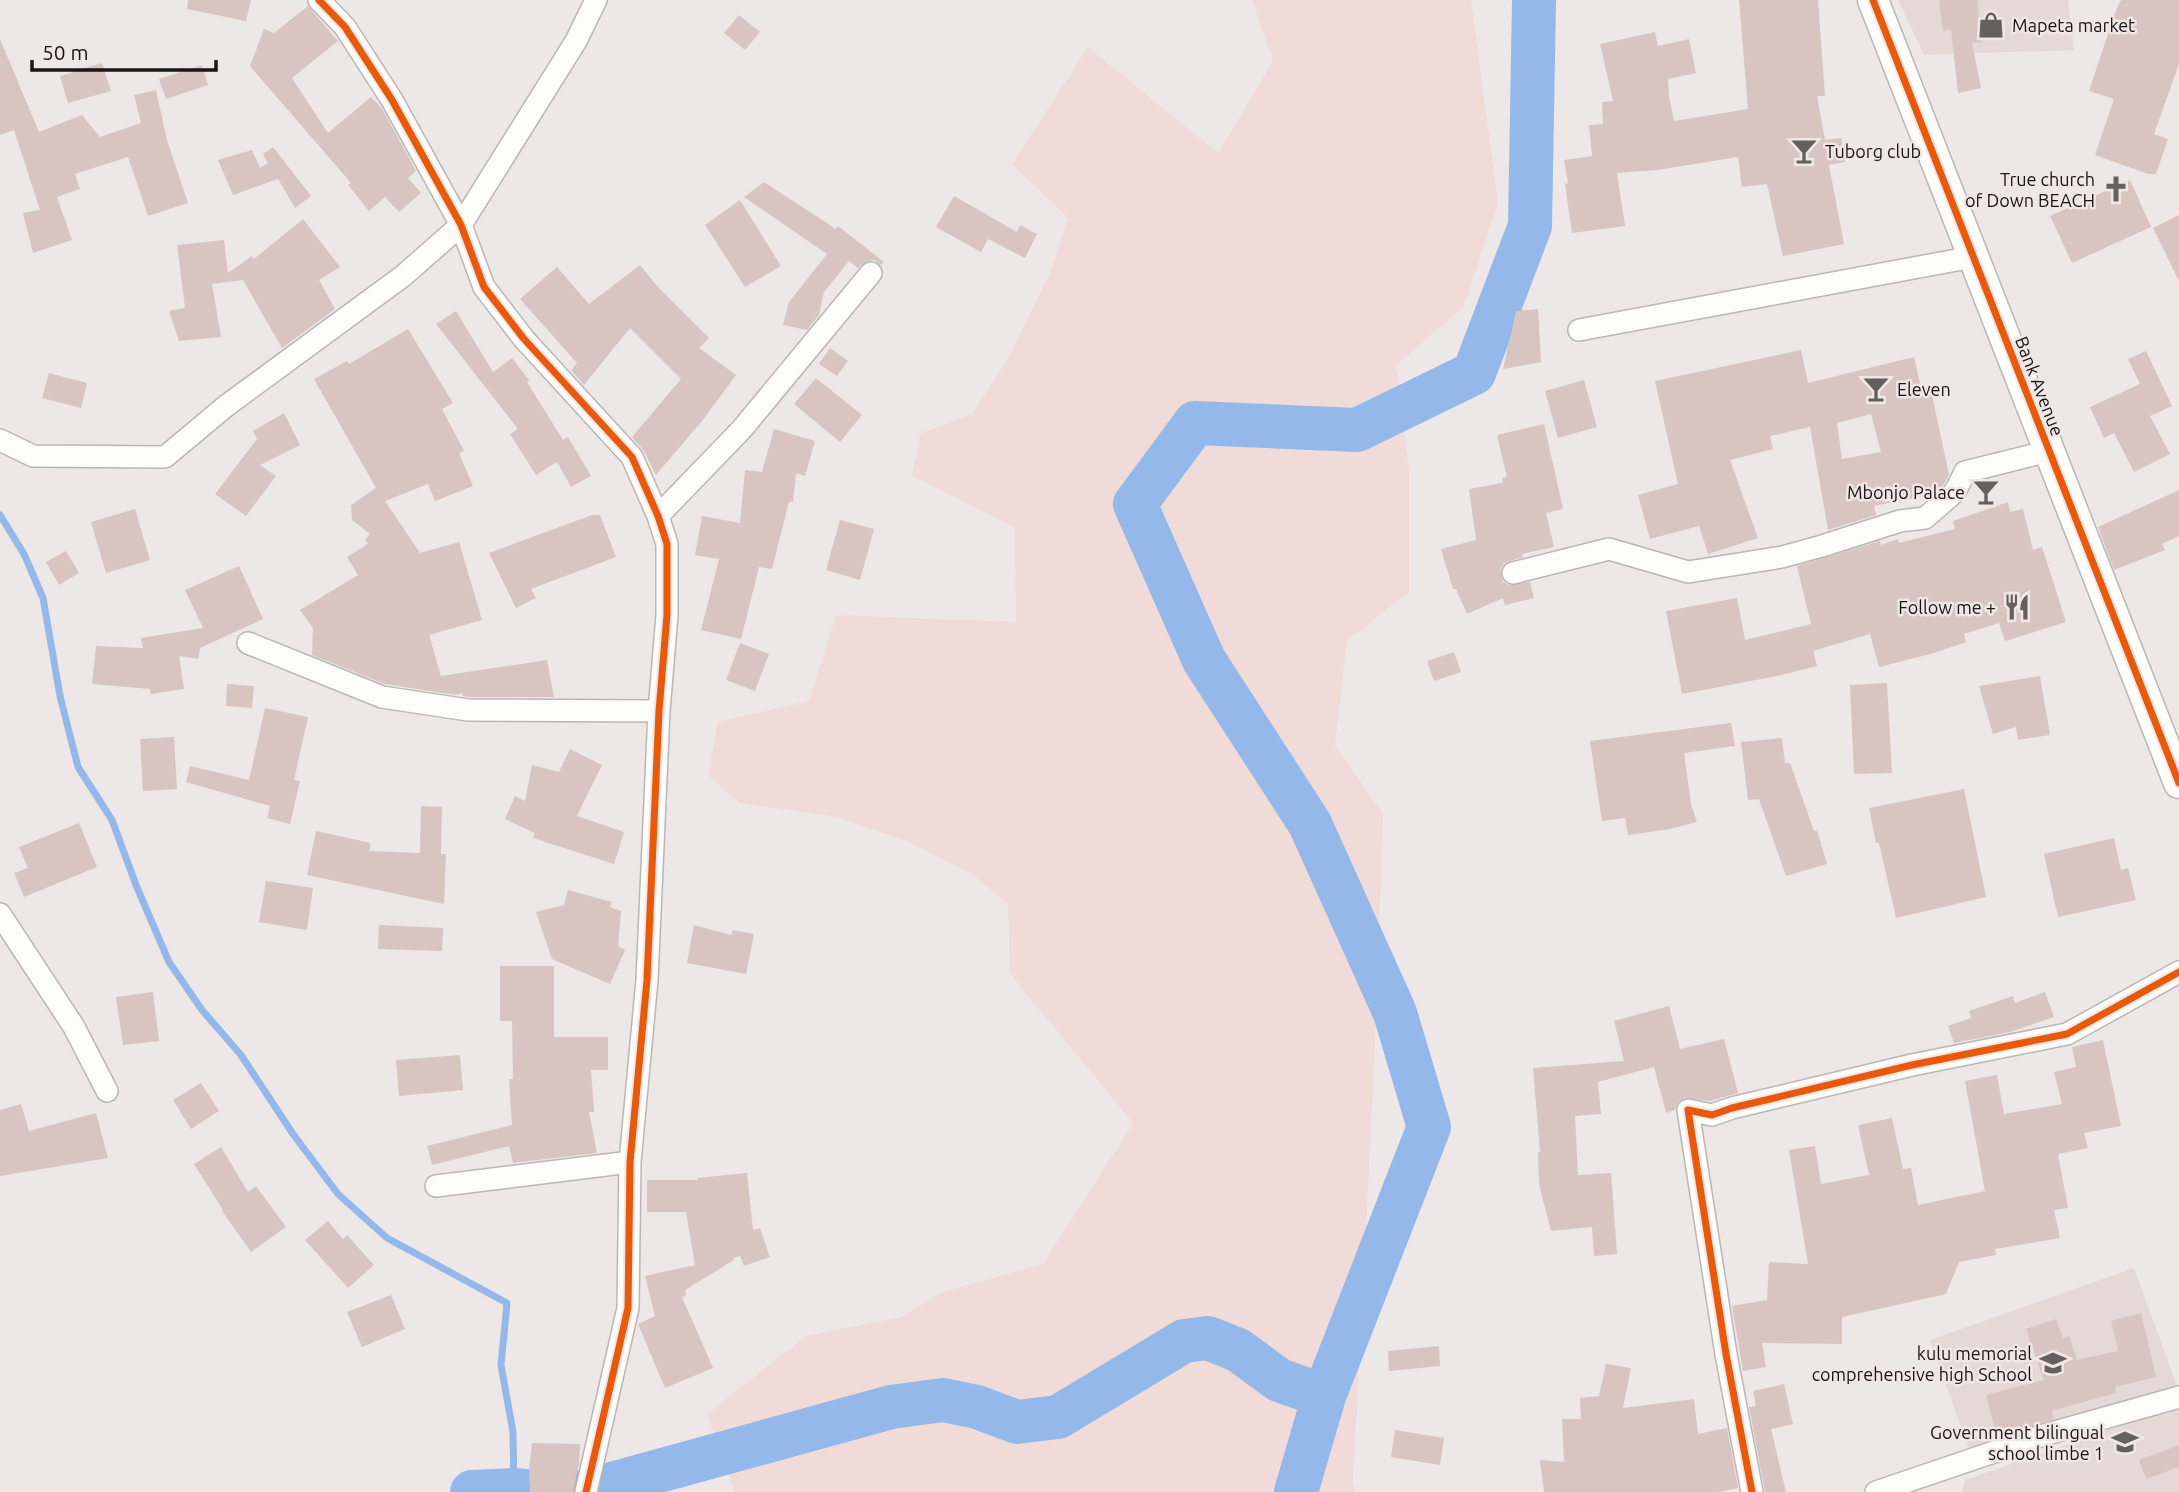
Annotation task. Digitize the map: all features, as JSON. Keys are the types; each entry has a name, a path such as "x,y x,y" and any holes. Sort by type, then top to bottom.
{"street":[{"path":"319,0 345,27 392,100 461,225 484,287 524,339 632,457 658,516 667,544 667,603 659,711 647,980 630,1162 628,1308 587,1486"},
{"path":"0,440 33,456 165,457 226,406 403,275 461,225 576,41 596,0"},
{"name":"Bank Avenue","path":"1872,0 2179,783"},
{"path":"1579,330 1973,257"},
{"path":"658,516 742,429 871,274"},
{"path":"1513,573 1609,549 1688,572 1782,556 1900,521 1925,517 1955,492 1965,472 2049,451"},
{"path":"248,643 382,697 468,710 659,711"},
{"path":"0,914 74,1027 107,1091"},
{"path":"1752,1492 1726,1354 1688,1110 1712,1115 1912,1065 2067,1034 2179,972"},
{"path":"436,1186 630,1162"},
{"path":"1876,1492 2044,1435 2179,1397"}],"shaded area":[{"path":"1252,0 1471,0 1498,203 1464,306 1396,366 1409,469 1409,592 1347,641 1335,745 1383,814 1374,1068 1353,1482 1355,1492 735,1492 707,1414 806,1336 902,1317 940,1293 1043,1264 1133,1123 1010,974 1008,904 973,875 908,842 838,817 739,803 708,775 718,722 809,701 836,615 1016,622 1015,528 912,476 920,434 972,414 1006,362 1050,273 1068,218 1012,164 1088,47 1218,153 1273,61"},
{"name":"Mapeta market","path":"1898,0 2068,0 2074,50 1924,55"},
{"name":"kulu memorial comprehensive high School","path":"2134,1268 2177,1386 1972,1458 1930,1340"},
{"name":"Government bilingual school limbe 1","path":"2179,1405 2179,1492 1962,1492 1965,1480"}],"building":[{"path":"188,0 251,0 246,21 187,9"},
{"path":"1739,0 1818,0 1825,96 1817,96 1825,140 1841,138 1845,162 1829,165 1844,244 1783,256 1767,184 1742,187 1738,157 1657,170 1617,173 1625,226 1572,233 1564,160 1592,156 1589,125 1603,124 1602,102 1613,101 1600,44 1655,32 1658,46 1689,39 1696,73 1668,79 1674,121 1748,109"},
{"path":"1939,0 1977,0 1982,42 1972,43 1981,88 1958,93 1951,29 1943,31"},
{"path":"2121,0 2179,0 2179,64 2154,134 2168,139 2156,174 2148,174 2095,155 2114,99 2089,91 2109,31 2107,30"},
{"path":"308,6 338,41 292,78 328,133 371,97 383,110 416,171 408,178 421,193 399,212 385,197 369,211 348,185 351,183 250,66 264,29 274,33"},
{"path":"739,15 760,32 745,50 724,33"},
{"path":"0,39 39,132 82,115 100,137 141,123 134,95 156,90 167,140 188,203 148,216 128,157 75,174 80,189 57,197 72,240 33,253 23,213 40,210 14,130 0,135"},
{"path":"102,63 111,91 68,103 60,76"},
{"path":"202,65 208,85 166,99 159,79"},
{"path":"273,147 311,196 295,208 278,179 233,195 218,160 252,150 260,168 268,163 263,154"},
{"path":"2130,180 2151,227 2072,263 2050,216"},
{"path":"764,182 836,229 838,226 884,262 881,265 874,260 867,261 858,268 849,261 824,292 819,315 807,330 783,325 789,302 827,254 744,197"},
{"path":"954,196 1017,232 1020,225 1037,234 1025,258 988,239 981,252 936,227"},
{"path":"740,200 781,266 745,287 705,225"},
{"path":"2179,215 2179,281 2153,228"},
{"path":"303,219 340,267 319,280 335,309 282,348 243,280 212,284 221,337 179,341 169,311 185,308 177,245 224,240 228,273 252,256 254,259"},
{"path":"640,265 709,338 699,348 736,375 702,421 656,475 644,451 632,437 681,379 630,328 584,385 571,370 577,363 520,299 557,267 589,304"},
{"path":"1538,309 1541,362 1503,369 1516,311"},
{"path":"456,311 493,372 512,358 529,380 527,382 563,440 568,437 591,476 571,487 557,462 536,475 510,434 518,429 436,324"},
{"path":"408,329 453,403 442,409 464,451 459,453 473,486 435,501 428,484 385,501 420,553 459,542 482,620 429,635 441,676 547,660 554,697 469,697 463,696 462,693 456,695 385,684 312,655 313,628 300,610 358,575 347,557 368,544 365,540 370,534 352,520 351,505 376,488 314,379 347,361 349,364"},
{"path":"830,348 848,361 837,376 819,364"},
{"path":"1801,350 1808,383 1914,357 1922,392 1931,390 1949,475 1933,494 1874,506 1876,515 1828,530 1810,427 1770,436 1773,449 1730,460 1758,538 1708,554 1699,526 1650,539 1638,495 1678,484 1655,381","holes":["1871,414 1881,452 1842,459 1837,423"]},
{"path":"2146,351 2172,406 2150,416 2170,454 2134,472 2114,433 2104,438 2090,407 2140,384 2128,359"},
{"path":"49,373 87,383 81,408 42,398"},
{"path":"816,378 862,415 840,442 794,404"},
{"path":"1584,380 1597,427 1558,438 1545,391"},
{"path":"284,413 300,445 260,465 276,476 246,516 215,494 257,439 253,431"},
{"path":"1544,424 1563,509 1546,513 1554,547 1522,554 1523,557 1504,563 1500,570 1503,582 1509,585 1530,582 1534,598 1505,605 1503,598 1467,614 1456,589 1453,589 1441,549 1476,540 1469,489 1503,483 1502,478 1507,477 1497,435"},
{"path":"774,429 815,441 805,476 796,473 793,502 789,502 772,569 759,567 741,639 701,630 719,559 695,555 702,516 740,523 745,470 762,472"},
{"path":"2179,490 2179,536 2162,544 2165,550 2114,570 2098,527"},
{"path":"2008,502 2010,512 2023,509 2033,550 2042,547 2066,622 2005,641 1999,623 1964,634 1966,642 1879,667 1870,634 1813,651 1817,666 1682,694 1666,611 1737,598 1745,640 1811,624 1797,566 1880,541 1881,545 1898,539 1899,543 1955,529 1953,521"},
{"path":"135,509 150,560 106,573 91,522"},
{"path":"592,515 600,515 616,557 531,589 536,598 516,608 489,553"},
{"path":"840,520 874,529 860,580 826,570"},
{"path":"66,551 79,573 59,585 46,562"},
{"path":"239,566 263,619 200,648 198,659 179,656 184,689 151,694 150,689 92,684 96,646 143,648 141,638 203,628 185,590"},
{"path":"740,643 769,654 755,691 726,680"},
{"path":"1454,652 1461,672 1434,681 1427,661"},
{"path":"2040,676 2050,735 2018,740 2016,727 1993,734 1979,686"},
{"path":"1887,683 1892,773 1854,774 1850,685"},
{"path":"227,684 254,686 252,708 226,706"},
{"path":"265,708 308,717 294,780 300,781 290,824 267,818 270,806 186,782 190,766 249,780"},
{"path":"1731,723 1735,746 1684,753 1691,804 1697,822 1628,835 1625,818 1602,821 1590,741"},
{"path":"174,737 177,789 143,791 140,739"},
{"path":"1782,738 1785,763 1790,763 1827,864 1786,876 1759,799 1748,800 1741,742"},
{"path":"570,749 602,765 577,816 624,832 614,864 533,838 535,833 505,819 515,796 525,801 532,765 559,772"},
{"path":"1964,789 1986,897 1896,918 1869,808"},
{"path":"421,806 442,807 441,854 446,854 444,904 307,875 316,831 371,843 369,851 420,853"},
{"path":"79,823 97,867 24,897 14,873 28,868 19,847"},
{"path":"2114,838 2121,870 2128,868 2136,900 2058,917 2044,854"},
{"path":"266,881 313,888 307,930 259,922"},
{"path":"568,890 612,902 610,907 621,911 618,946 625,950 610,984 552,959 536,912 564,905"},
{"path":"379,925 443,928 442,951 378,949"},
{"path":"694,925 731,935 733,930 754,934 746,974 687,963"},
{"path":"500,966 554,966 554,1037 608,1037 608,1070 591,1070 594,1112 589,1112 597,1153 513,1163 509,1146 432,1165 427,1146 512,1125 509,1079 513,1079 512,1021 500,1021"},
{"path":"153,992 159,1041 123,1045 116,997"},
{"path":"2045,992 2054,1017 2010,1032 1954,1043 1948,1026 1971,1018 1969,1011 2013,996 2015,1003"},
{"path":"1669,1006 1680,1049 1724,1039 1738,1093 1711,1101 1684,1098 1679,1101 1675,1110 1666,1113 1654,1067 1598,1082 1601,1114 1575,1116 1578,1175 1611,1173 1617,1254 1594,1256 1592,1227 1551,1231 1539,1184 1540,1152 1533,1068 1624,1061 1614,1021"},
{"path":"2103,1040 2121,1126 2084,1133 2088,1148 2058,1154 2068,1208 2054,1210 2060,1238 1995,1249 1996,1255 1959,1262 1946,1294 1842,1317 1842,1344 1762,1343 1766,1367 1743,1371 1732,1306 1767,1300 1769,1262 1808,1264 1789,1150 1815,1146 1821,1184 1869,1175 1858,1125 1892,1118 1903,1169 1911,1168 1918,1205 1985,1191 1965,1081 1997,1075 2004,1114 2062,1104 2054,1072 2076,1067 2072,1047"},
{"path":"460,1055 463,1090 399,1096 396,1060"},
{"path":"201,1083 219,1111 191,1129 173,1100"},
{"path":"21,1104 29,1131 96,1113 108,1158 0,1176 0,1110"},
{"path":"221,1147 248,1192 256,1186 286,1227 251,1252 194,1164"},
{"path":"747,1173 753,1230 760,1228 770,1257 744,1266 740,1256 733,1258 734,1260 685,1290 686,1296 682,1297 713,1368 665,1388 638,1324 655,1316 645,1276 695,1265 686,1212 647,1212 647,1180 698,1180 697,1178"},
{"path":"328,1221 343,1239 347,1235 374,1265 348,1288 305,1240"},
{"path":"391,1295 405,1329 362,1347 347,1312"},
{"path":"2141,1313 2156,1377 2115,1387 2116,1393 2052,1411 2054,1419 1997,1437 1986,1395 2044,1380 2026,1329 2056,1319 2063,1338 2069,1336 2077,1360 2118,1351 2111,1321"},
{"path":"1439,1346 1440,1366 1389,1371 1388,1351"},
{"path":"1606,1364 1631,1368 1623,1408 1694,1399 1698,1434 1727,1428 1738,1488 1719,1492 1544,1492 1540,1460 1564,1462 1562,1419 1581,1419 1580,1398 1599,1396"},
{"path":"1784,1384 1793,1424 1771,1429 1786,1492 1765,1492 1749,1407 1756,1406 1753,1391"},
{"path":"1395,1430 1444,1438 1440,1465 1391,1457"},
{"path":"532,1443 580,1444 573,1492 530,1492"},
{"path":"2179,1445 2179,1467 2146,1479 2139,1460"}],"waterway":[{"path":"1296,1492 1324,1396 1429,1127 1395,1013 1310,824 1204,660 1135,504 1195,423 1357,430 1474,373 1530,226 1534,0"},
{"path":"0,515 24,554 43,598 60,696 78,767 112,820 169,962 202,1010 241,1055 293,1134 338,1194 387,1238 507,1303 501,1365 513,1432 514,1490"},
{"path":"583,1492 891,1407 943,1400 977,1407 1017,1422 1058,1417 1184,1341 1208,1338 1238,1350 1279,1380 1324,1396"},
{"path":"472,1492 535,1492"}],"cycle path":[{"path":"319,0 345,27 392,100 461,225 484,287 524,339 632,457 658,516 667,544 667,615 659,711 647,980 630,1162 628,1308 586,1492"},
{"path":"1873,0 2179,783"},
{"path":"1752,1492 1726,1354 1688,1110 1712,1115 1912,1065 2067,1034 2179,972"}],"place":[{"name":"Mapeta market","path":"1991,25"},
{"name":"Tuborg club","path":"1804,151"},
{"name":"True church of Down BEACH","path":"2116,189"},
{"name":"Eleven","path":"1876,389"},
{"name":"Mbonjo Palace","path":"1986,492"},
{"name":"Follow me +","path":"2017,607"},
{"name":"kulu memorial comprehensive high School","path":"2053,1363"},
{"name":"Government bilingual school limbe 1","path":"2125,1442"}]}
